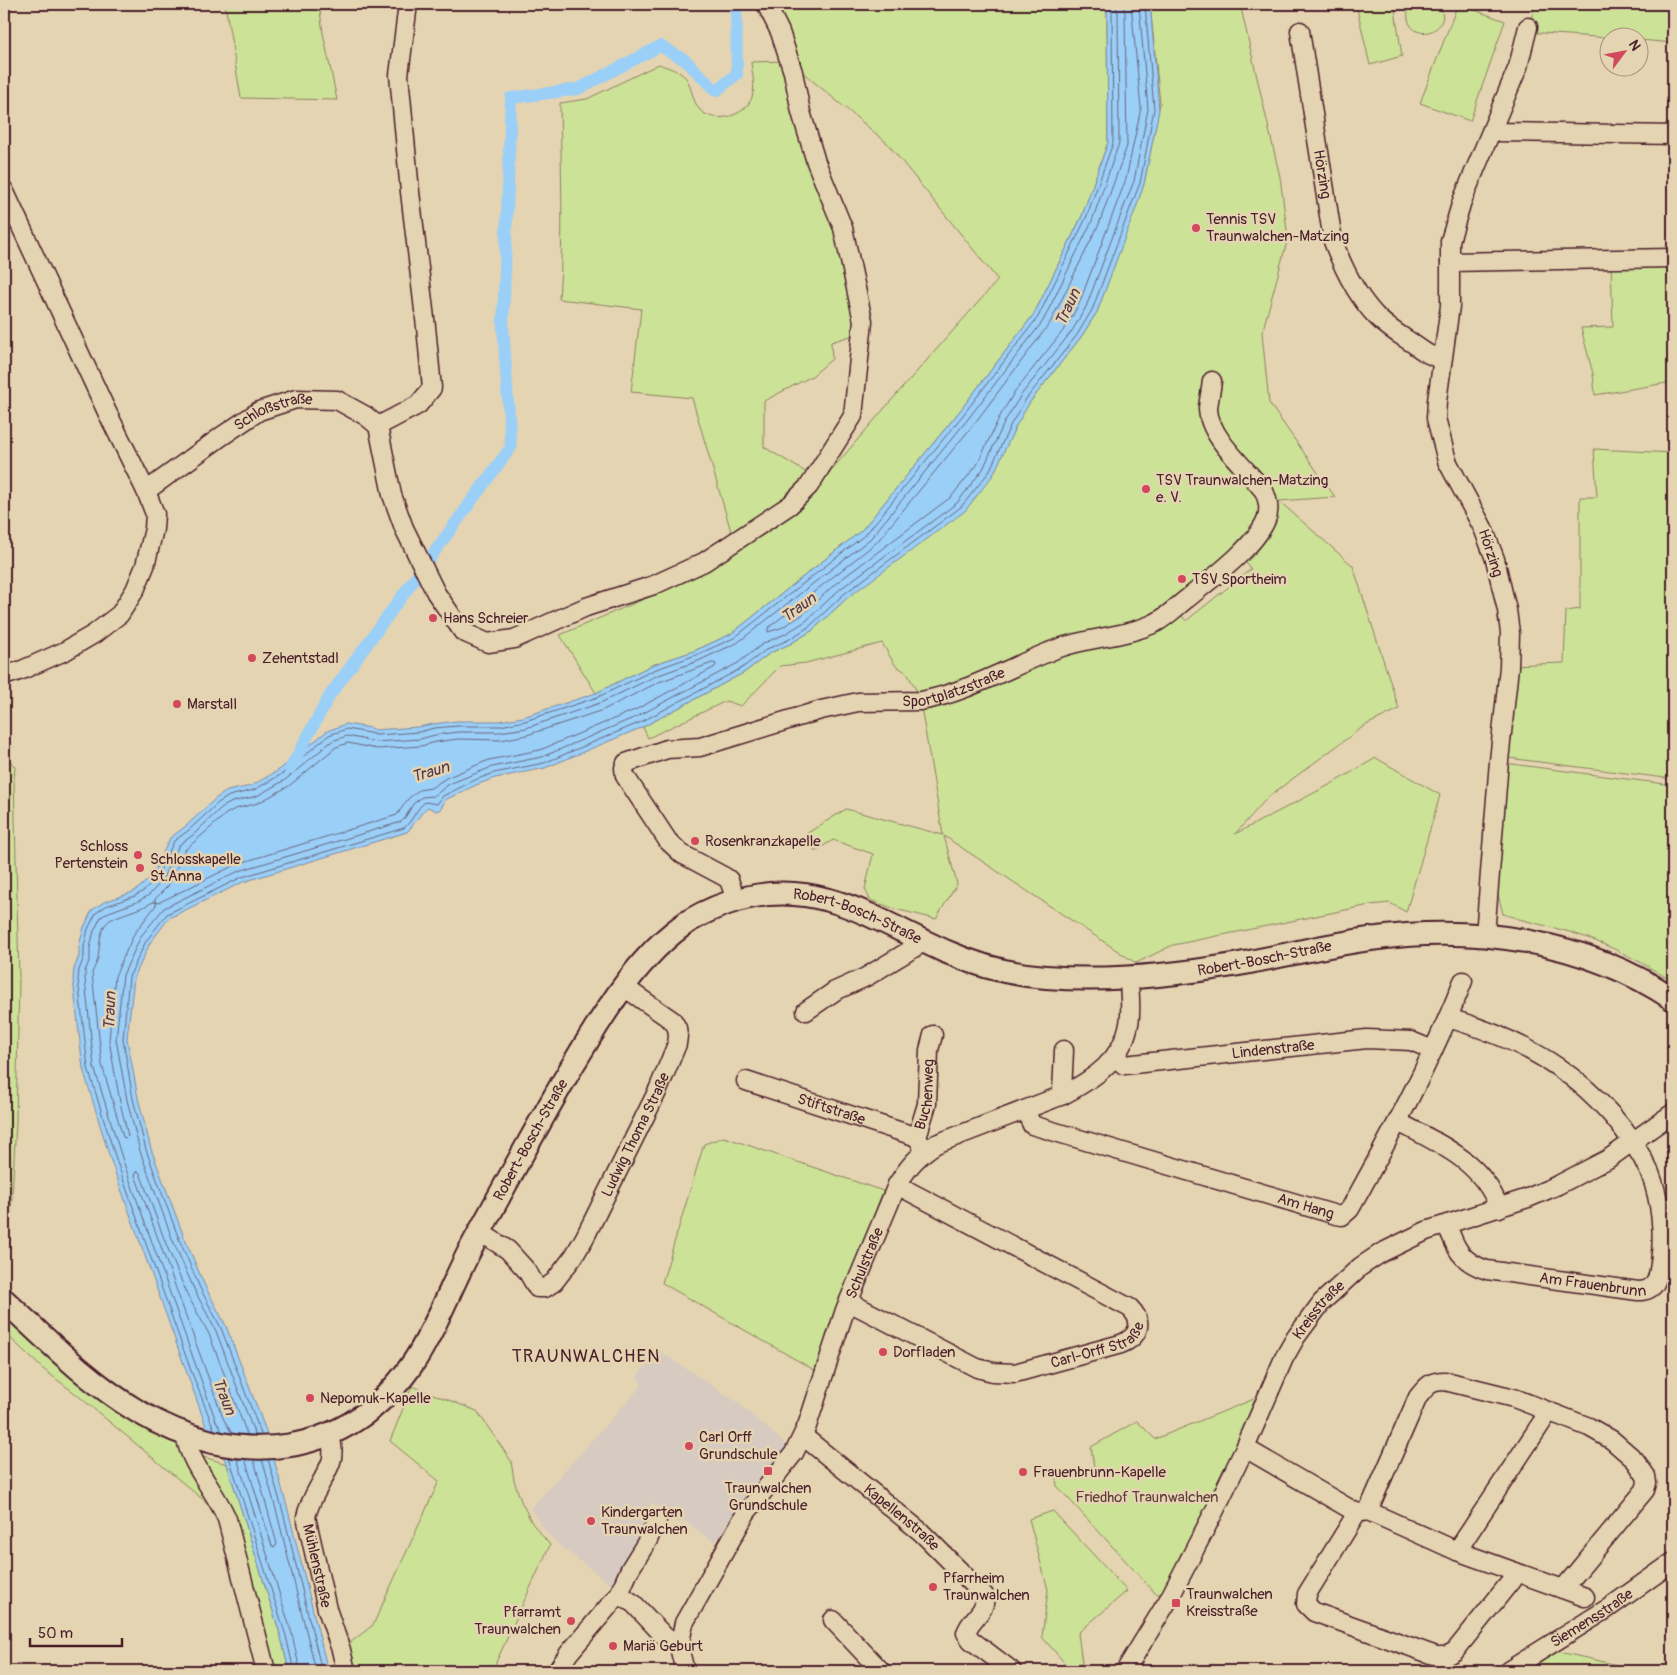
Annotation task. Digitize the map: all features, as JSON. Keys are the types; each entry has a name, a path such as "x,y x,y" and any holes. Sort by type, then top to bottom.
{"main road":[{"name":"Robert-Bosch-Straße","path":"4,1300 74,1365 108,1392 142,1414 195,1438 223,1445 254,1449 300,1443 330,1434 374,1406 388,1394 408,1369 424,1344 480,1232 553,1098 586,1042 624,987 658,946 676,930 706,911 736,900 755,896 784,893 824,898 876,917 970,961 1015,974 1077,978 1129,977 1235,965 1369,939 1436,934 1485,935 1548,945 1579,954 1644,980 1673,999"}],"street":[{"path":"408,4 399,75 432,388 418,405 378,426 392,495 404,528 436,593 463,632 488,643 514,639 586,607 654,585 696,566 790,505 809,486 853,416 863,321 843,228 816,162 783,40 766,4"},
{"name":"Hörzing","path":"1485,935 1499,760 1509,667 1510,633 1507,610 1495,558 1483,528 1448,461 1436,418 1450,306 1450,241 1462,201 1518,67 1528,28"},
{"name":"Hörzing","path":"1300,32 1333,240 1340,260 1350,280 1377,318 1433,358 1442,359"},
{"path":"1492,130 1497,132 1673,135"},
{"path":"4,190 106,412 146,491 155,514 154,529 142,574 135,590 120,614 94,634 65,651 4,676"},
{"path":"1450,262 1673,258"},
{"name":"Sportplatzstraße","path":"736,900 729,880 682,854 668,841 626,776 624,768 626,763 667,750 700,747 821,710 858,702 921,702 931,700 955,692 1061,647 1144,627 1162,618 1236,558 1259,532 1266,521 1268,512 1267,498 1264,491 1233,457 1213,427 1208,410 1212,381"},
{"name":"Schloßstraße","path":"146,491 259,411 296,399 337,400 366,416 378,426"},
{"path":"806,1011 835,991 874,972 922,943 923,940"},
{"name":"Schulstraße","path":"680,1642 688,1614 746,1513 794,1453 803,1436 848,1302 898,1185 921,1144 936,1144 1025,1110 1063,1095 1099,1074 1115,1058 1125,1038 1130,1022 1129,977"},
{"name":"Am Hang","path":"1025,1110 1032,1125 1342,1216 1350,1209 1398,1122 1448,1018 1463,981"},
{"name":"Ludwig Thoma Straße","path":"480,1232 508,1250 527,1271 535,1286 540,1289 554,1282 574,1256 658,1090 677,1044 677,1028 673,1022 624,987"},
{"name":"Am Frauenbrunn","path":"1447,1224 1454,1244 1461,1254 1468,1262 1487,1270 1638,1291 1648,1290 1658,1280 1662,1252 1662,1224 1658,1202 1650,1174 1632,1143 1612,1115 1591,1094 1558,1068 1520,1045 1448,1018"},
{"name":"Buchenweg","path":"921,1144 928,1104 929,1050 933,1035"},
{"name":"Lindenstraße","path":"1115,1058 1124,1065 1366,1039 1411,1041 1433,1050"},
{"path":"1063,1095 1064,1050"},
{"name":"Stiftstraße","path":"746,1081 921,1144"},
{"name":"Kreisstraße","path":"1125,1671 1169,1600 1245,1448 1284,1358 1301,1329 1322,1302 1360,1267 1381,1253 1418,1235 1499,1208 1558,1185 1608,1159 1673,1113"},
{"path":"1398,1122 1468,1162 1494,1191 1499,1208"},
{"name":"Carl-Orff Straße","path":"848,1302 977,1368 992,1372 1015,1373 1120,1344 1128,1341 1136,1332 1138,1326 1136,1315 1130,1308 898,1185"},
{"path":"1515,1572 1511,1581 1455,1652 1446,1656 1436,1656 1314,1612 1306,1604 1307,1594 1362,1512 1418,1397 1427,1386 1435,1381 1445,1381 1514,1398 1548,1413 1589,1427 1612,1440 1635,1460 1646,1476 1647,1483 1644,1490 1563,1589"},
{"path":"1456,1551 1548,1413"},
{"name":"Mühlenstraße","path":"330,1434 333,1450 332,1461 308,1507 306,1517 327,1609 346,1671"},
{"name":"Kapellenstraße","path":"803,1436 921,1532 984,1596 986,1601 984,1607 969,1625 966,1633 971,1640 1012,1671"},
{"path":"195,1438 192,1458 221,1505 227,1519 266,1671"},
{"path":"1245,1448 1362,1512 1456,1551 1585,1597"},
{"path":"557,1671 569,1653 619,1594 630,1569 648,1540 657,1520"},
{"name":"Siemensstraße","path":"1508,1671 1607,1609 1673,1562"},
{"path":"619,1594 634,1604 666,1638 680,1642 685,1671"},
{"path":"833,1620 881,1671"}],"shaded area":[{"name":"Carl Orff Grundschule","path":"659,1351 737,1402 789,1447 722,1538 718,1537 714,1542 683,1520 679,1524 651,1502 629,1561 614,1587 559,1545 547,1533 530,1509 642,1385 637,1376"}],"green space":[{"path":"225,4 319,4 337,100 241,98"},
{"path":"771,4 1102,4 1107,12 1108,142 1082,216 1034,314 959,412 862,530 731,634 694,651 652,665 596,693 560,635 691,579 828,474 998,280 887,143 801,71"},
{"path":"1150,4 1240,4 1280,177 1288,238 1262,333 1269,403 1335,497 1279,501 1353,566 1399,709 1364,726 1268,797 1235,834 1333,783 1376,758 1440,795 1406,912 1390,903 1370,905 1173,945 1136,963 944,836 957,884 936,919 895,909 870,900 865,889 873,854 833,840 815,851 806,834 846,809 943,835 919,695 907,673 895,665 882,643 806,663 780,666 741,706 726,701 648,738 643,727 745,672 770,653 813,630 847,598 993,475 1015,426 1030,402 1081,337 1097,312 1144,184 1160,103","holes":["1243,559 1251,569 1186,621 1178,611"]},
{"path":"1356,4 1394,4 1402,56 1370,65"},
{"path":"1411,4 1439,4 1443,13 1442,21 1438,27 1425,33 1412,27 1408,19 1408,9"},
{"path":"1458,4 1505,21 1470,121 1420,103"},
{"path":"1535,4 1673,4 1673,43 1650,41 1650,28 1600,28 1600,37 1528,32"},
{"path":"786,61 839,229 857,334 831,342 832,359 812,376 764,401 764,447 812,476 802,489 733,538 692,398 631,392 641,309 559,299 562,226 560,103 587,99 659,64 677,71 686,78 700,110 707,115 715,117 731,116 746,107 751,101 754,86 751,62"},
{"path":"1673,263 1673,382 1595,395 1593,374 1581,328 1613,327 1611,264"},
{"path":"1594,449 1673,453 1673,779 1500,757 1511,665 1564,663 1566,611 1580,609 1580,497 1597,497"},
{"path":"4,754 15,767 19,979 16,1122 10,1232 4,1236"},
{"path":"1504,763 1673,785 1673,982 1650,967 1599,942 1503,914 1496,887"},
{"path":"724,1137 883,1191 816,1371 662,1283 704,1144"},
{"path":"4,1309 175,1441 219,1508 207,1503 76,1394 43,1369 4,1332"},
{"path":"412,1386 477,1411 511,1461 514,1480 521,1501 532,1523 550,1545 492,1671 351,1671 346,1646 373,1625 439,1481 390,1441"},
{"name":"Friedhof Traunwalchen","path":"1254,1399 1256,1404 1208,1506 1162,1595 1155,1593 1057,1486 1056,1479 1094,1467 1091,1447 1137,1421 1155,1439"},
{"path":"197,1455 227,1464 281,1637 289,1671 269,1671"},
{"path":"1053,1511 1127,1591 1078,1633 1082,1663 1071,1670 1042,1637 1048,1590 1029,1519"},
{"path":"1550,1650 1645,1671 1514,1671"}],"water":[{"name":"Traun","path":"1102,4 1150,4 1159,110 1144,184 1097,312 1081,337 1030,402 1016,426 993,475 965,511 847,598 813,630 770,653 745,672 643,727 545,768 495,778 476,785 445,800 441,809 436,811 428,807 407,832 243,882 169,918 150,943 134,978 127,1038 138,1098 151,1149 184,1237 205,1286 226,1326 266,1431 288,1510 328,1671 289,1671 281,1637 227,1464 206,1426 111,1161 83,1069 73,979 84,927 92,910 104,902 133,892 141,886 152,876 170,838 215,799 227,791 251,786 279,770 327,731 346,724 375,730 418,727 457,721 499,721 523,717 596,693 652,665 694,651 731,634 862,530 959,412 1034,314 1082,216 1108,142 1107,12"}],"waterway":[{"path":"290,769 330,695 511,447 503,326 511,98 578,89 660,46 685,60 716,91 737,74 736,4"}],"place":[{"name":"Tennis TSV Traunwalchen-Matzing","path":"1196,228"},
{"name":"TSV Traunwalchen-Matzing e. V.","path":"1146,489"},
{"name":"TSV Sportheim","path":"1182,579"},
{"name":"Hans Schreier","path":"433,618"},
{"name":"Zehentstadl","path":"252,658"},
{"name":"Marstall","path":"177,704"},
{"name":"Rosenkranzkapelle","path":"695,841"},
{"name":"Schloss Pertenstein","path":"138,855"},
{"name":"Schlosskapelle St.Anna","path":"140,868"},
{"name":"Dorfladen","path":"883,1352"},
{"name":"Nepomuk-Kapelle","path":"310,1398"},
{"name":"Carl Orff Grundschule","path":"689,1446"},
{"name":"Traunwalchen Grundschule","path":"768,1471"},
{"name":"Frauenbrunn-Kapelle","path":"1023,1472"},
{"name":"Kindergarten Traunwalchen","path":"591,1521"},
{"name":"Pfarrheim Traunwalchen","path":"933,1587"},
{"name":"Traunwalchen Kreisstraße","path":"1176,1603"},
{"name":"Pfarramt Traunwalchen","path":"571,1621"},
{"name":"Mariä Geburt","path":"613,1646"}],"district":[{"name":"TRAUNWALCHEN","path":"586,1356"}]}
